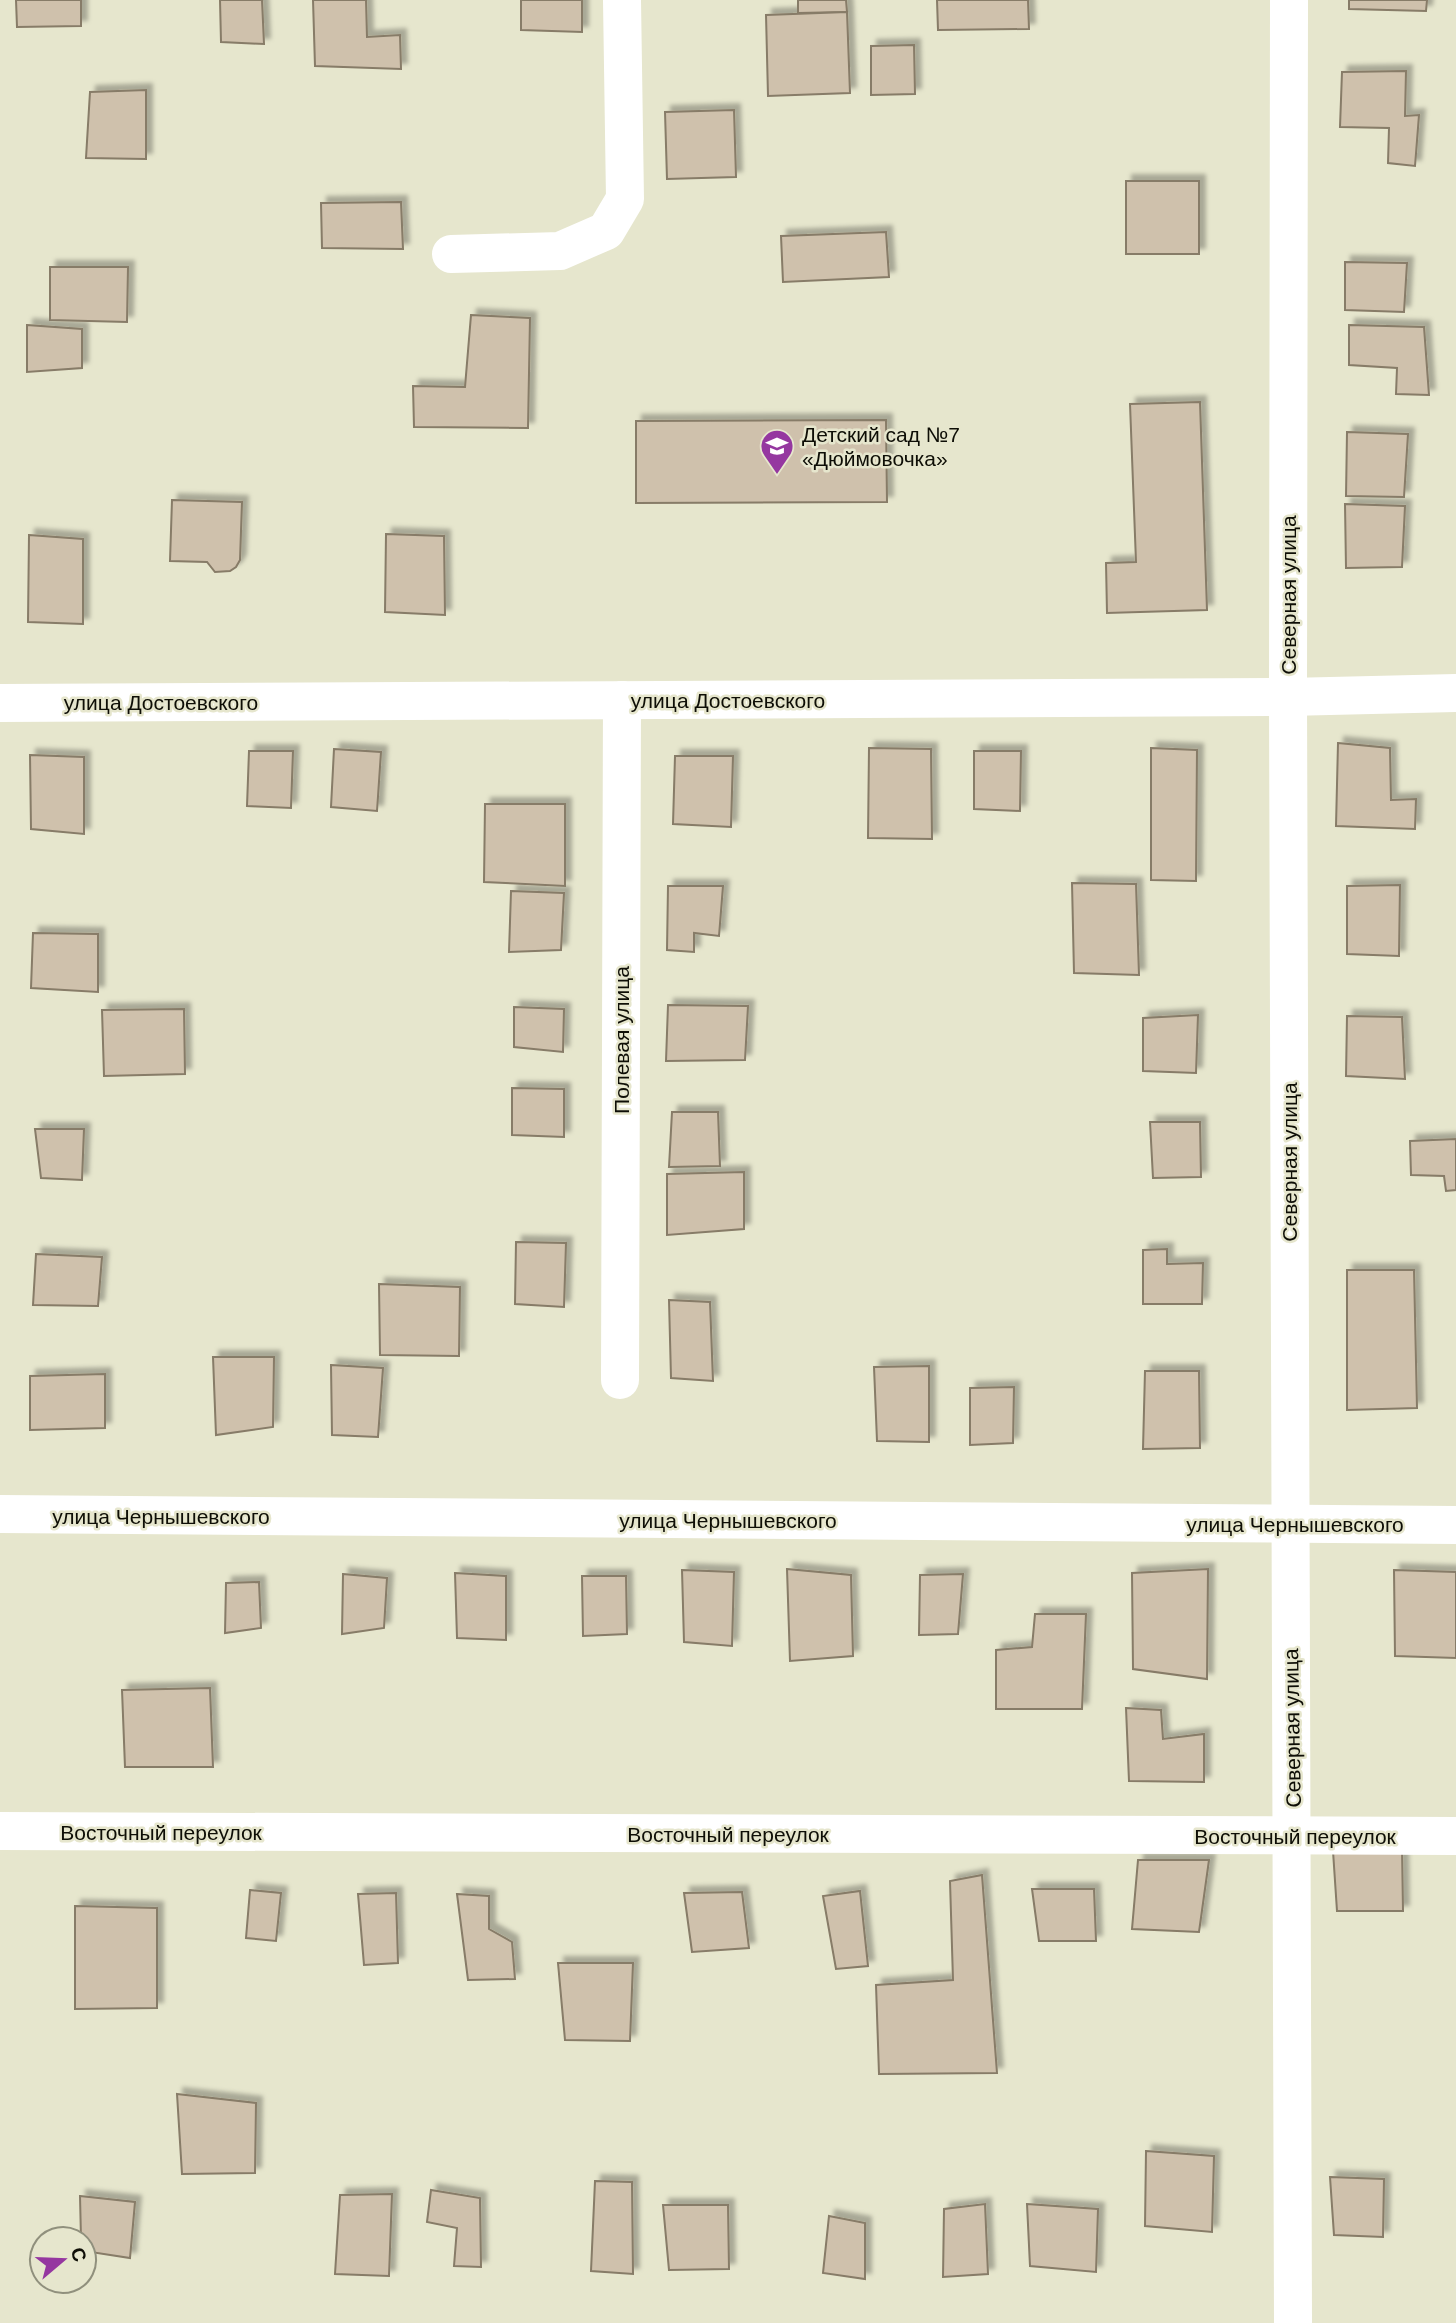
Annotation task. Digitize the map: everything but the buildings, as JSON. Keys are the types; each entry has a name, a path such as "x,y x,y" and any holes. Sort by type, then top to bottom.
{"street":[{"path":"451,254 561,251 606,231 625,199 622,0"},
{"name":"Северная улица","path":"1289,0 1288,697 1293,2323"},
{"name":"улица Достоевского","path":"0,703 1288,697 1456,693"},
{"name":"Полевая улица","path":"620,1380 622,700"},
{"name":"улица Чернышевского","path":"0,1514 1456,1525"},
{"name":"Восточный переулок","path":"0,1831 1456,1836"}],"place":[{"name":"Детский сад №7 «Дюймовочка»","path":"777,476"}]}
